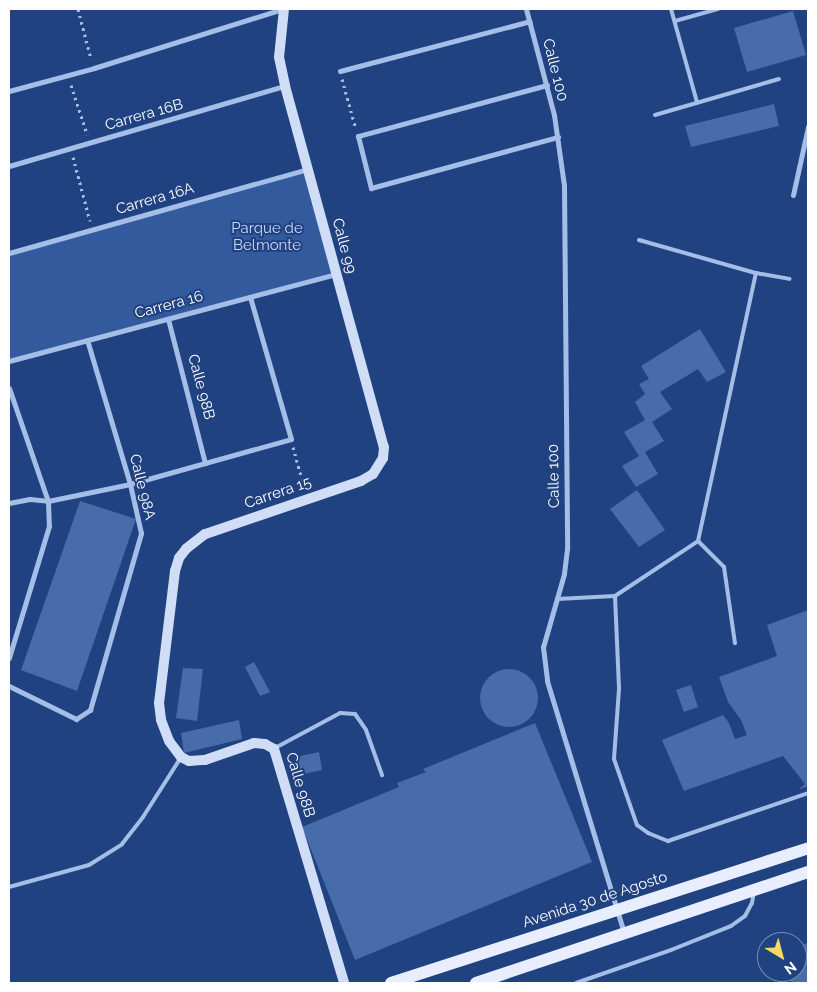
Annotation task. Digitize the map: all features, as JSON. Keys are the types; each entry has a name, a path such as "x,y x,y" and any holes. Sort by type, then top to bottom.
{"main road":[{"name":"Avenida 30 de Agosto","path":"391,983 808,848"},
{"path":"476,983 755,890 807,875"}],"street":[{"path":"9,91 94,68 283,9"},
{"name":"Calle 99","path":"283,9 279,57 285,86 335,274 384,447 381,463 373,474 362,481"},
{"name":"Calle 100","path":"526,9 547,85 558,137 564,185 567,518 564,574 543,647 547,681 624,933"},
{"path":"340,71 530,21"},
{"path":"547,85 358,136 371,188 558,137"},
{"name":"Carrera 16B","path":"9,166 285,86"},
{"path":"793,195 808,127"},
{"name":"Carrera 16A","path":"9,253 308,169"},
{"name":"Carrera 16","path":"9,361 335,274"},
{"path":"9,503 30,499 48,501 130,484 291,439 250,297"},
{"name":"Calle 98B","path":"168,319 205,463"},
{"name":"Calle 98A","path":"9,686 76,719 90,710 141,534 130,484 87,340"},
{"path":"9,388 48,501 49,526 9,658"},
{"name":"Carrera 15","path":"181,757 169,740 161,720 159,703 175,571 179,558 186,548 205,534 362,481"},
{"name":"Calle 98B","path":"181,757 189,761 205,760 258,742 274,750 344,983"}],"lane":[{"path":"671,9 697,102"},
{"path":"675,21 718,9"},
{"path":"655,115 778,78"},
{"path":"639,240 756,273 789,279"},
{"path":"557,599 615,596 698,540 756,273"},
{"path":"698,540 724,567 735,643"},
{"path":"615,596 619,689 614,759 637,825 648,833 668,841 808,793"},
{"path":"274,750 340,713 355,714 366,730 382,776"},
{"path":"9,887 89,865 122,844 143,817 181,757"},
{"path":"576,983 671,950 731,926 745,916 752,904 755,890"}],"path":[{"path":"78,9 94,68"},
{"path":"340,71 358,136"},
{"path":"68,75 90,143"},
{"path":"71,149 92,230"},
{"path":"291,439 308,498"}],"green space":[{"name":"Parque de Belmonte","path":"308,169 335,274 9,361 9,253"}],"building":[{"path":"793,11 806,55 747,72 734,28"},
{"path":"774,104 779,126 691,147 685,126"},
{"path":"700,329 726,372 707,382 698,369 660,392 672,409 652,422 664,441 645,452 658,474 636,487 622,466 639,456 624,432 645,420 635,402 645,394 639,384 649,379 641,366"},
{"path":"637,490 665,530 639,547 610,509"},
{"path":"80,501 136,519 77,691 21,670"},
{"path":"808,610 808,786 798,790 805,784 783,756 684,791 662,740 723,715 729,723 735,739 747,735 741,720 728,702 719,677 777,656 767,625"},
{"path":"254,662 270,692 260,696 245,667"},
{"path":"183,668 203,669 197,721 176,718"},
{"path":"509,669 525,674 533,682 538,698 533,714 525,722 509,727 493,722 485,714 480,698 485,682 493,674"},
{"path":"691,685 698,707 684,712 676,690"},
{"path":"239,720 242,739 184,753 181,733"},
{"path":"535,723 592,862 355,960 302,827 399,787 397,783 426,772 423,769"},
{"path":"319,752 322,770 299,775 295,757"},
{"path":"807,943 808,983 791,983 807,982"}]}
